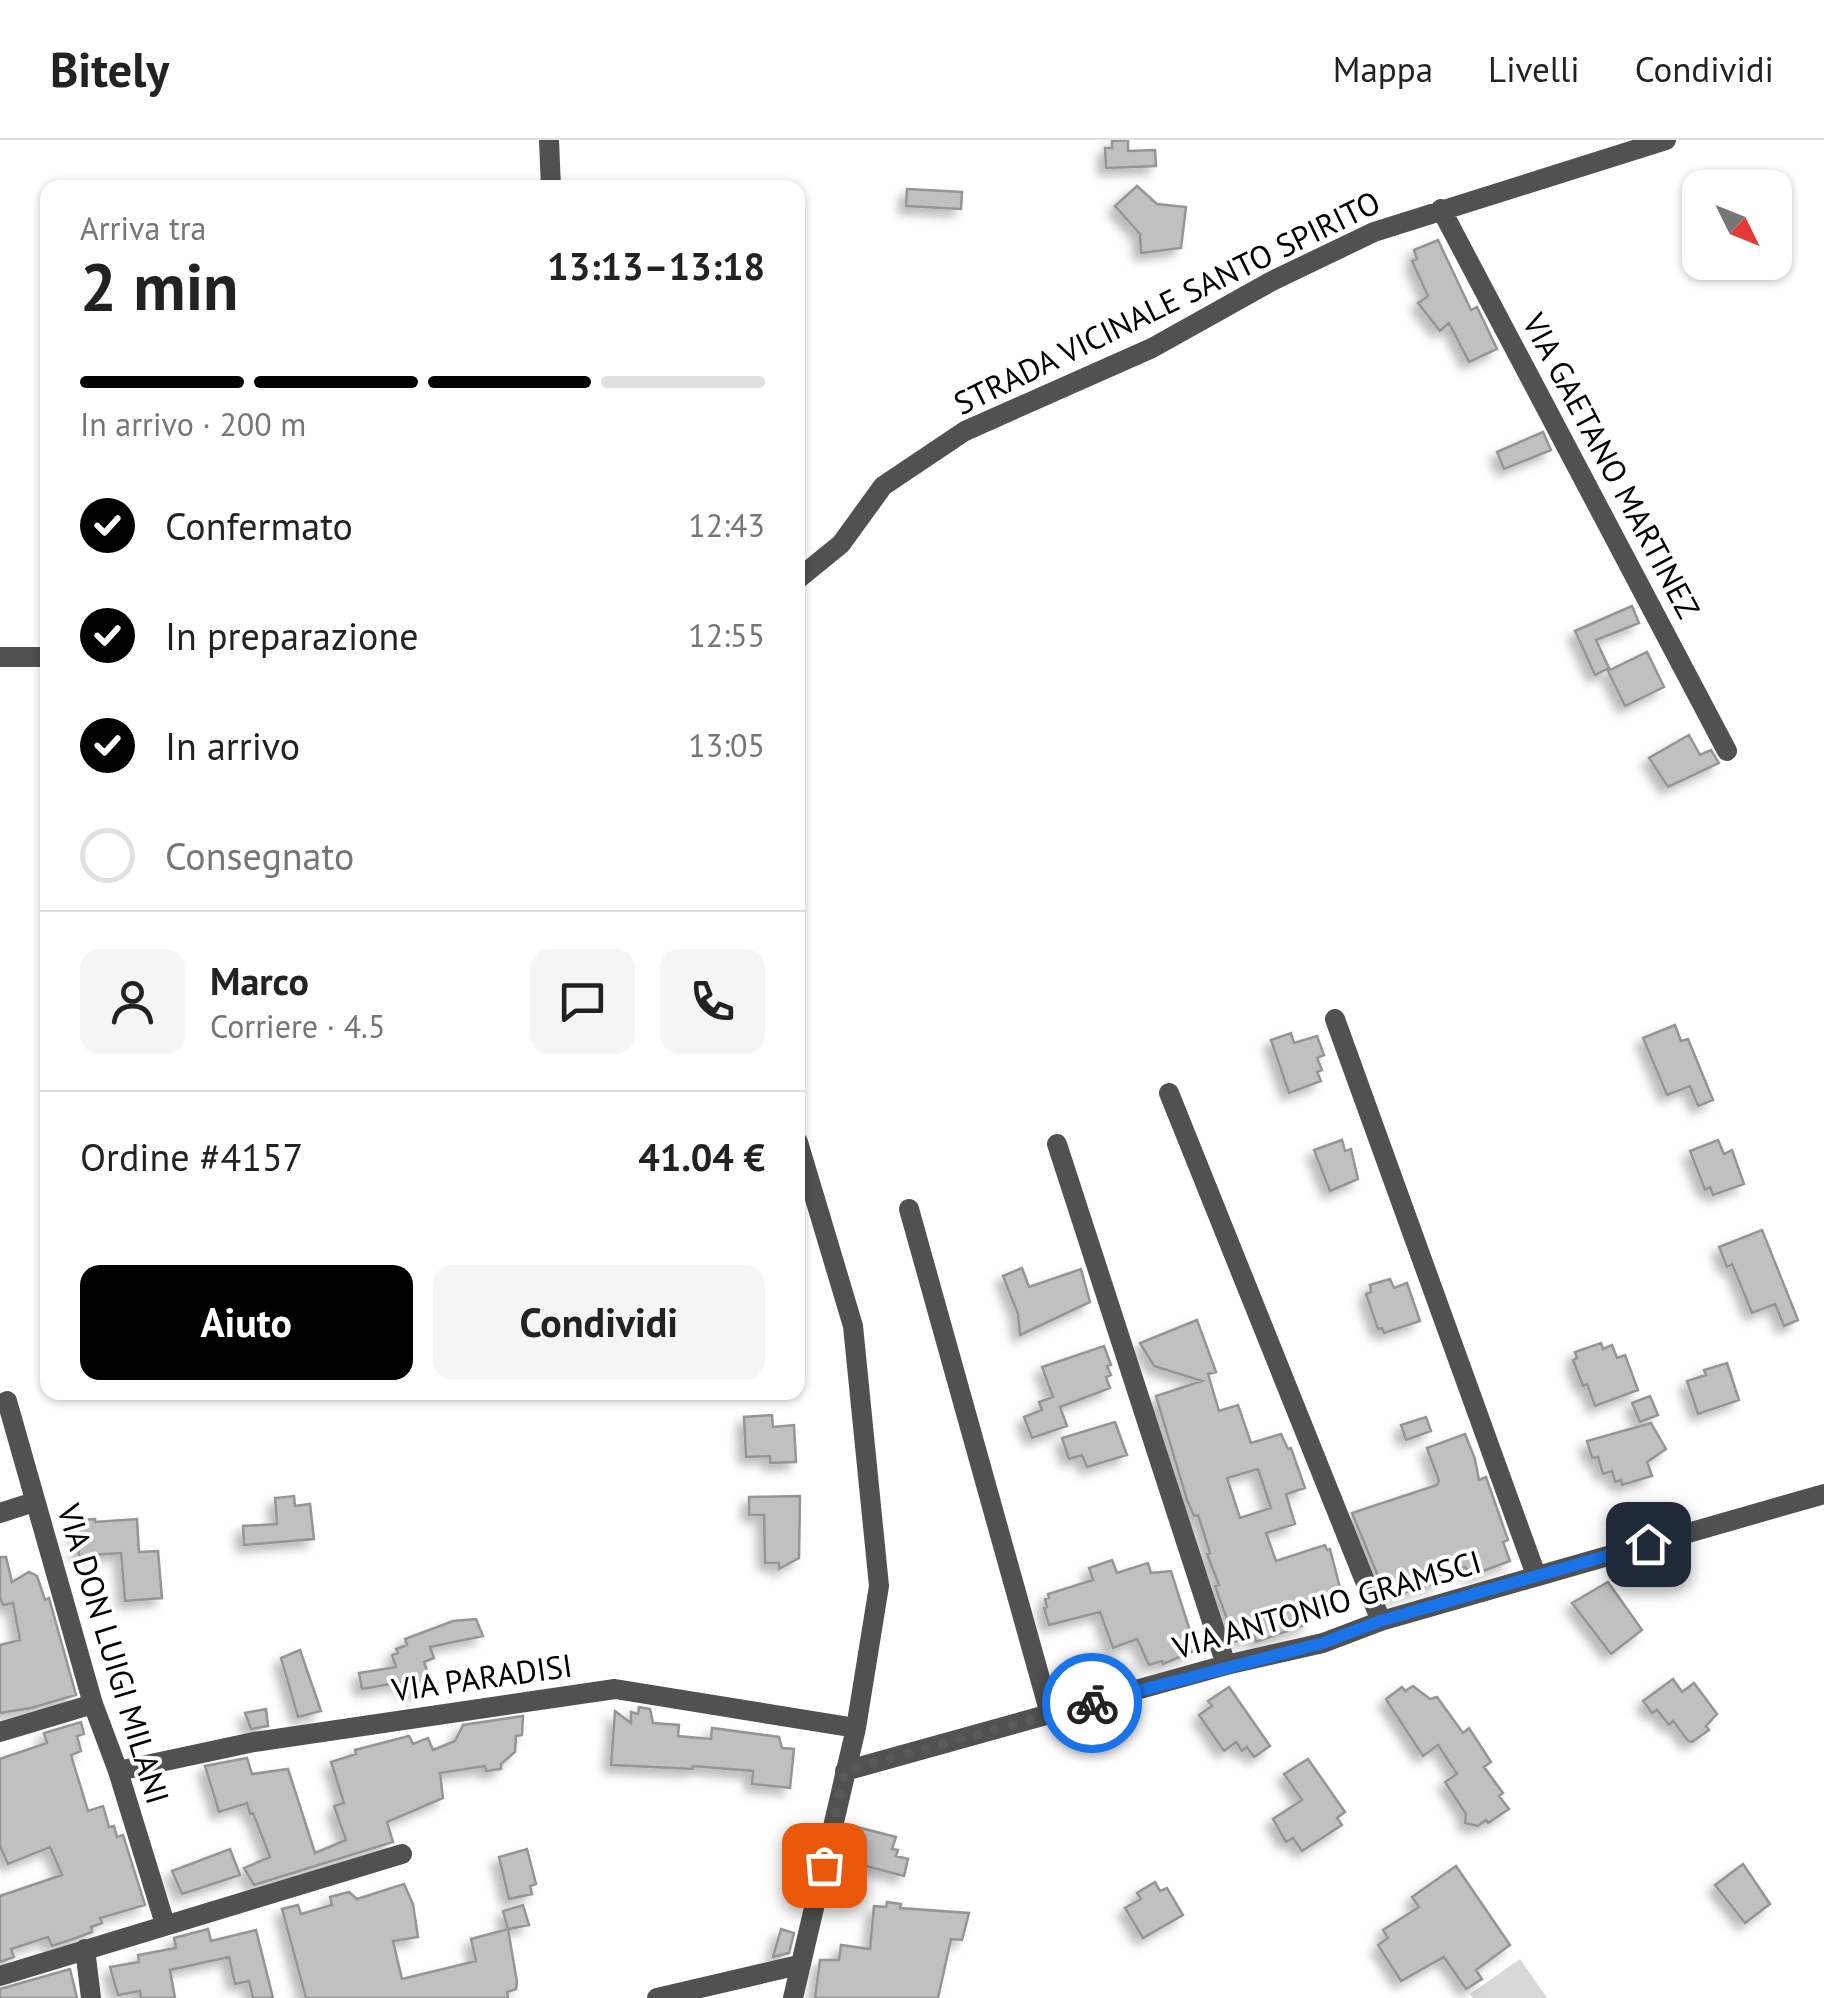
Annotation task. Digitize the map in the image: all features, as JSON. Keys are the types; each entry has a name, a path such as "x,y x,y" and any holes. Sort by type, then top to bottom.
{"street":[{"path":"549,140 552,180"},
{"name":"STRADA VICINALE SANTO SPIRITO","path":"805,572 840,544 883,486 965,431 1152,348 1272,280 1374,232 1666,140"},
{"name":"VIA GAETANO MARTINEZ","path":"1441,209 1727,752"},
{"path":"0,657 40,657"},
{"path":"1336,1019 1536,1576"},
{"path":"1169,1093 1380,1621"},
{"path":"1057,1144 1226,1666"},
{"path":"793,1998 856,1728 879,1586 854,1326 805,1164"},
{"path":"909,1209 1050,1714"},
{"path":"805,1216 821,1215"},
{"name":"VIA DON LUIGI MILANI","path":"6,1401 93,1704 165,1924"},
{"name":"VIA ANTONIO GRAMSCI","path":"845,1771 1323,1643 1380,1621 1824,1494"},
{"path":"0,1514 34,1502"},
{"name":"VIA PARADISI","path":"118,1771 254,1742 616,1689 856,1728"},
{"path":"0,1732 93,1704"},
{"path":"0,1976 402,1854"},
{"path":"84,1950 91,1998"},
{"path":"656,1998 798,1965"}],"shaded area":[{"path":"1520,1959 1547,1998 1473,1998 1470,1994"}],"building":[{"path":"1128,140 1128,151 1155,150 1156,166 1106,168 1105,148 1112,148 1112,141"},
{"path":"1137,186 1157,204 1186,207 1181,248 1141,253 1140,234 1115,206"},
{"path":"907,189 962,192 961,209 906,206"},
{"path":"1438,240 1471,310 1477,307 1497,349 1469,362 1449,323 1440,331 1418,303 1428,296 1412,261 1417,259 1414,250"},
{"path":"1543,432 1551,450 1504,469 1497,452"},
{"path":"1632,606 1639,623 1596,640 1609,668 1595,675 1575,631"},
{"path":"1647,652 1664,687 1625,706 1608,671"},
{"path":"1689,735 1700,755 1711,750 1719,763 1668,787 1649,758"},
{"path":"1675,1025 1681,1041 1688,1039 1713,1100 1698,1106 1690,1086 1667,1095 1643,1038"},
{"path":"1291,1033 1294,1043 1317,1036 1324,1055 1317,1058 1321,1081 1289,1093 1271,1040"},
{"path":"1342,1140 1345,1151 1351,1149 1358,1179 1330,1191 1314,1150"},
{"path":"1718,1140 1724,1154 1732,1150 1744,1184 1713,1195 1710,1187 1705,1190 1690,1151"},
{"path":"1762,1230 1798,1320 1784,1326 1775,1304 1752,1313 1732,1264 1727,1267 1719,1247"},
{"path":"1022,1268 1029,1287 1081,1269 1090,1302 1020,1335 1018,1314 1003,1276"},
{"path":"1390,1279 1394,1288 1407,1283 1420,1321 1384,1333 1382,1328 1378,1329 1366,1294 1371,1292 1370,1285"},
{"path":"1197,1320 1216,1372 1208,1374 1219,1411 1238,1405 1251,1443 1281,1434 1288,1449 1291,1448 1305,1488 1286,1494 1295,1524 1266,1533 1276,1561 1325,1545 1330,1549 1341,1592 1302,1607 1308,1624 1256,1642 1254,1635 1235,1642 1215,1586 1219,1585 1198,1515 1194,1516 1187,1500 1156,1396 1202,1381 1154,1366 1140,1343","holes":["1258,1469 1271,1508 1240,1518 1227,1478"]},
{"path":"1601,1343 1603,1349 1612,1345 1617,1358 1625,1355 1638,1390 1595,1406 1573,1360 1577,1358 1575,1352"},
{"path":"1104,1346 1111,1365 1107,1366 1111,1375 1106,1377 1110,1388 1060,1407 1067,1426 1032,1438 1024,1417 1042,1410 1039,1402 1053,1397 1042,1367"},
{"path":"1727,1363 1739,1400 1698,1414 1687,1381 1706,1375 1704,1370"},
{"path":"1650,1396 1658,1415 1640,1422 1632,1403"},
{"path":"772,1415 773,1427 794,1425 796,1462 770,1463 770,1456 746,1457 744,1417"},
{"path":"1426,1417 1431,1431 1406,1440 1401,1425"},
{"path":"1115,1422 1127,1455 1087,1467 1082,1455 1069,1459 1062,1438"},
{"path":"1651,1423 1666,1449 1647,1462 1652,1476 1622,1485 1621,1480 1615,1482 1612,1471 1603,1474 1587,1441"},
{"path":"1465,1434 1479,1480 1486,1477 1508,1540 1503,1542 1510,1561 1472,1575 1465,1567 1436,1576 1439,1582 1387,1598 1352,1513 1437,1485 1427,1448"},
{"path":"294,1496 295,1506 310,1504 314,1539 244,1545 243,1526 277,1524 275,1498"},
{"path":"800,1496 799,1558 779,1569 779,1563 765,1563 764,1515 749,1515 749,1497"},
{"path":"137,1519 139,1552 158,1551 162,1598 125,1601 121,1553 79,1556 76,1520"},
{"path":"0,1557 6,1557 12,1582 29,1572 37,1576 45,1600 49,1598 76,1695 0,1713 0,1645 20,1640 13,1603 3,1605 0,1598"},
{"path":"1112,1560 1117,1573 1148,1563 1151,1573 1171,1571 1196,1650 1163,1664 1162,1661 1149,1665 1137,1639 1113,1648 1100,1612 1049,1625 1044,1608 1048,1594 1093,1580 1089,1568"},
{"path":"1608,1582 1642,1630 1611,1654 1572,1603"},
{"path":"476,1619 483,1636 430,1647 434,1658 424,1662 431,1682 421,1692 405,1690 402,1682 362,1689 359,1673 396,1667 392,1655 407,1645 405,1639 453,1621"},
{"path":"300,1650 321,1711 298,1717 281,1658"},
{"path":"1673,1679 1682,1692 1694,1683 1717,1714 1706,1726 1709,1730 1692,1742 1673,1721 1669,1725 1643,1701"},
{"path":"1413,1686 1430,1699 1437,1697 1463,1733 1469,1728 1491,1762 1484,1767 1503,1793 1499,1796 1509,1809 1488,1823 1465,1823 1466,1814 1445,1782 1457,1774 1438,1745 1423,1756 1386,1699 1402,1687 1405,1691"},
{"path":"1229,1687 1270,1746 1254,1757 1247,1747 1242,1751 1236,1742 1224,1751 1199,1715 1212,1706 1208,1701"},
{"path":"639,1707 650,1709 653,1723 679,1725 678,1736 711,1739 712,1728 779,1737 782,1748 794,1749 790,1788 752,1784 753,1771 611,1765 615,1711 631,1723 631,1712 638,1714"},
{"path":"266,1709 268,1726 251,1729 245,1713"},
{"path":"523,1716 522,1735 516,1736 515,1752 501,1764 501,1769 486,1771 485,1766 440,1773 443,1798 387,1822 393,1842 254,1885 244,1868 270,1857 253,1813 250,1814 247,1803 219,1812 205,1766 247,1758 252,1774 288,1769 315,1853 346,1840 334,1806 344,1803 331,1762 356,1754 355,1750 409,1736 413,1744 428,1738 433,1750 455,1741 463,1725"},
{"path":"81,1722 84,1734 77,1736 81,1751 71,1755 88,1811 103,1806 109,1827 114,1826 117,1837 123,1835 145,1905 100,1918 102,1923 91,1927 92,1932 52,1946 48,1937 11,1949 14,1957 0,1962 0,1896 62,1875 50,1847 8,1864 0,1846 0,1759 47,1743 44,1733"},
{"path":"1308,1759 1345,1812 1337,1818 1342,1825 1302,1851 1293,1838 1286,1842 1273,1819 1302,1800 1284,1774"},
{"path":"853,1826 896,1837 892,1849 898,1850 896,1856 908,1859 904,1876 843,1860"},
{"path":"230,1849 240,1875 182,1894 172,1871"},
{"path":"527,1849 536,1884 530,1886 532,1894 509,1899 499,1857"},
{"path":"1743,1864 1770,1904 1745,1923 1715,1885"},
{"path":"1456,1866 1510,1945 1476,1970 1482,1979 1466,1989 1444,1957 1401,1981 1378,1945 1388,1938 1383,1930 1419,1907 1412,1897"},
{"path":"1155,1882 1160,1891 1167,1888 1183,1915 1143,1938 1125,1908 1141,1899 1137,1893"},
{"path":"404,1884 413,1904 418,1937 393,1941 402,1979 476,1961 471,1939 508,1929 517,1982 516,1989 507,1992 508,1998 306,1998 282,1909 298,1905 301,1914 332,1905 330,1897 349,1892 357,1899"},
{"path":"887,1902 901,1904 900,1908 969,1913 962,1940 951,1939 938,1998 815,1998 820,1960 839,1960 841,1945 870,1949 874,1906 886,1907"},
{"path":"523,1905 529,1925 508,1929 503,1911"},
{"path":"208,1929 211,1941 256,1930 273,1998 253,1998 249,1981 235,1984 229,1957 170,1970 175,1998 141,1998 140,1991 118,1995 110,1967 139,1962 138,1955 176,1948 174,1938"},
{"path":"781,1929 794,1933 789,1953 773,1957"},
{"path":"70,1969 77,1998 0,1998 0,1989"}],"way so far":[{"path":"824,1865 845,1771 1092,1703"}],"route":[{"path":"1092,1703 1323,1643 1380,1621 1648,1544"}]}
